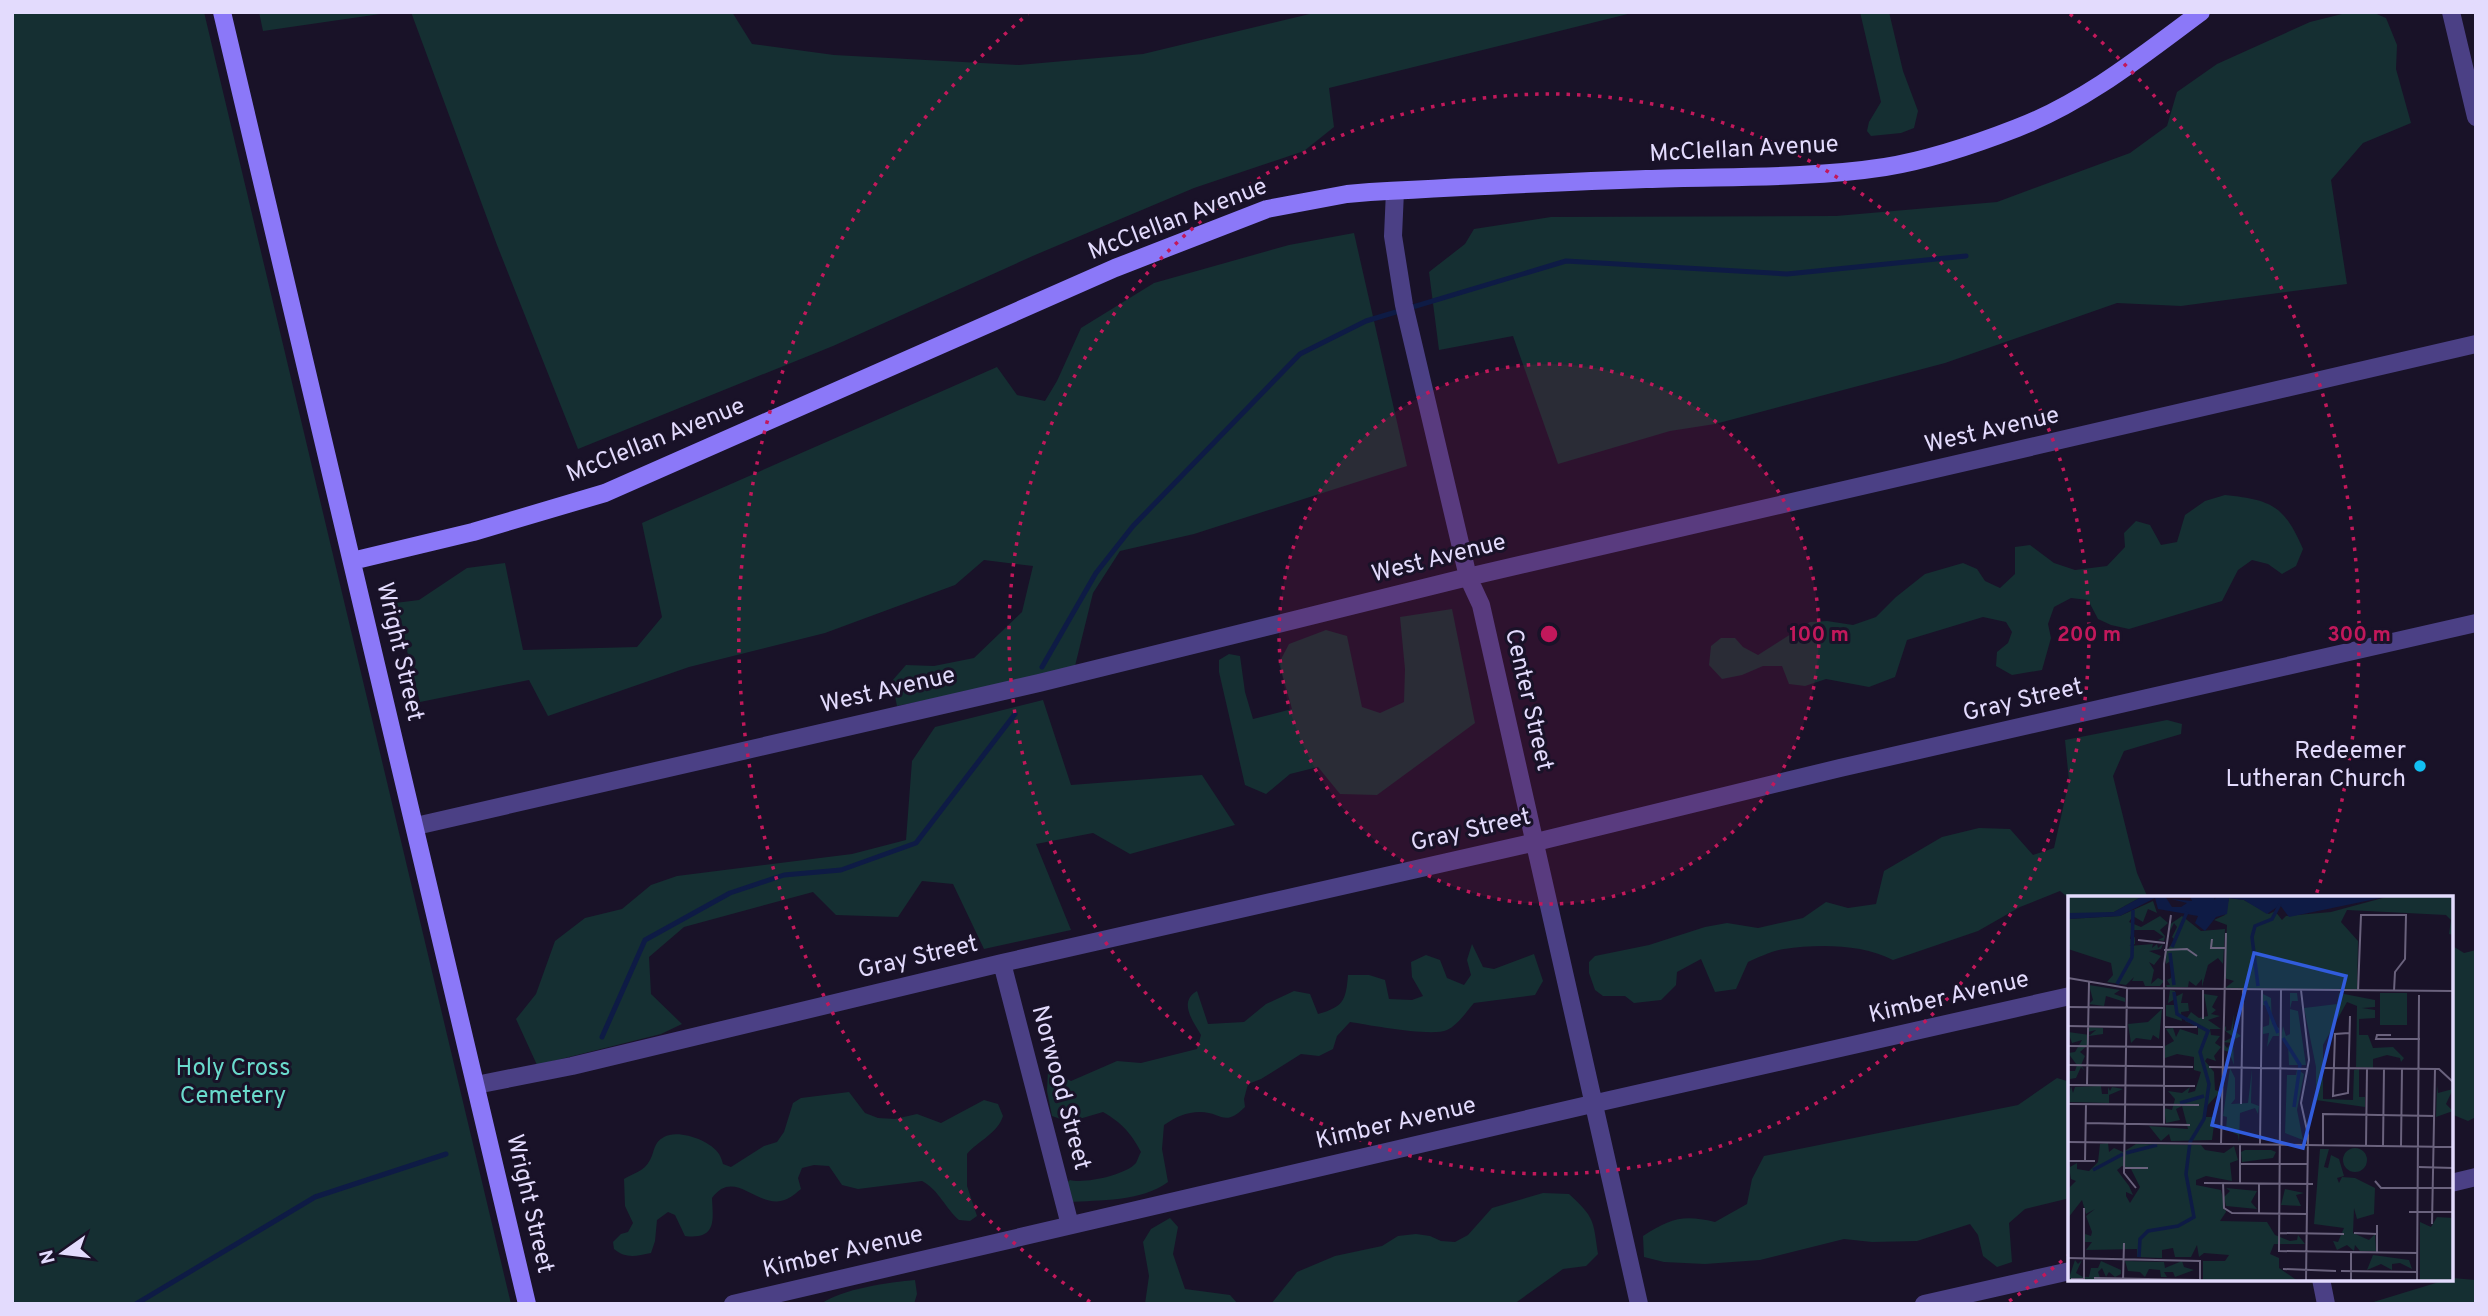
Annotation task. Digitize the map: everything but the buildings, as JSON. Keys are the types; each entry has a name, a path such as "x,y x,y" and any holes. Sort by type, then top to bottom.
{"main road":[{"name":"Wright Street","path":"222,12 527,1304"},
{"name":"McClellan Avenue","path":"352,561 473,531 605,493 1115,268 1267,209 1347,194 1780,175 1886,166 1952,150 2019,128 2115,77 2201,12"}],"street":[{"path":"2451,12 2476,117"},
{"name":"Center Street","path":"1395,191 1393,236 1404,305 1468,577 1481,605 1639,1304"},
{"name":"West Avenue","path":"415,826 1039,683 1468,577 2476,344"},
{"name":"Gray Street","path":"477,1085 572,1066 1002,963 1536,842 1853,765 2476,623"},
{"name":"Norwood Street","path":"1002,963 1070,1224"},
{"name":"Kimber Avenue","path":"733,1304 1070,1224 2068,996"},
{"path":"2453,1183 2476,1177"},
{"path":"1924,1304 2068,1271"},
{"path":"2321,1281 2326,1304"}],"green space":[{"name":"Holy Cross Cemetery","path":"12,12 204,12 511,1304 12,1304"},
{"path":"259,12 394,12 263,31"},
{"path":"411,12 732,12 752,44 834,55 1019,65 1143,54 1318,12 1636,12 1329,88 1334,127 1304,151 1194,188 1035,255 833,346 578,449 497,245"},
{"path":"1860,12 1889,12 1903,71 1918,111 1914,128 1901,133 1871,136 1867,131 1869,122 1881,102"},
{"path":"2350,12 2372,12 2386,18 2397,45 2396,69 2411,123 2363,143 2331,180 2347,284 2181,306 2117,303 1945,363 1715,424 1670,431 1558,464 1513,336 1439,350 1429,272 1465,244 1474,229 1551,217 1836,216 1997,202 2130,153 2167,126 2177,92 2217,64 2310,22"},
{"path":"1354,233 1407,466 1194,534 1120,551 1093,593 1074,670 897,706 892,681 906,665 934,666 974,658 1022,612 1033,566 984,560 955,585 825,633 689,667 548,716 529,680 420,702 395,603 419,600 467,568 505,563 523,650 637,647 662,617 642,523 997,367 1017,395 1045,401 1081,328 1154,283 1289,245"},
{"path":"2225,495 2254,499 2274,507 2282,514 2303,549 2296,566 2282,574 2268,564 2252,560 2238,570 2222,601 2129,629 2098,619 2088,600 2071,598 2054,607 2048,624 2051,638 2042,670 2012,675 1996,666 1997,652 2008,643 2012,632 2006,622 1983,617 1907,640 1895,677 1869,687 1826,679 1805,686 1789,684 1782,666 1763,666 1742,675 1722,679 1709,665 1711,646 1721,638 1735,638 1743,647 1758,655 1810,622 1827,621 1853,625 1876,617 1925,574 1963,563 1977,569 1985,581 2000,588 2015,574 2015,547 2030,545 2054,563 2075,570 2107,566 2125,547 2124,533 2136,521 2150,525 2161,545 2177,542 2185,515 2205,501"},
{"path":"1452,609 1475,723 1377,795 1340,794 1318,767 1290,774 1266,794 1245,785 1219,672 1219,660 1229,654 1240,656 1245,692 1253,719 1292,709 1279,663 1289,644 1326,630 1347,636 1362,707 1380,713 1404,702 1405,669 1400,617"},
{"path":"1043,700 1071,785 1202,775 1235,825 1130,854 1093,833 1036,844 1071,930 984,949 953,884 922,881 898,917 836,915 813,892 684,927 649,957 651,994 682,1024 661,1034 537,1065 516,1019 536,994 555,941 585,918 622,909 651,885 677,876 852,854 906,840 912,761 935,727"},
{"path":"2167,720 2182,724 2181,734 2124,751 2113,776 2137,873 2147,896 2068,897 2060,891 2020,907 1978,931 1893,960 1854,948 1811,946 1779,950 1748,962 1736,989 1715,992 1701,959 1677,972 1676,985 1661,1000 1634,1003 1625,996 1603,996 1595,990 1589,973 1589,962 1595,956 1649,945 1705,927 1727,923 1758,928 1803,918 1826,902 1848,908 1876,904 1884,871 1942,837 1979,828 2010,829 2033,855 2054,848 2069,781 2065,740"},
{"path":"1472,944 1483,967 1494,969 1534,954 1543,981 1535,995 1474,1003 1455,1025 1439,1032 1400,1030 1350,1022 1337,1036 1333,1049 1319,1056 1301,1054 1248,1084 1245,1107 1232,1117 1195,1112 1164,1125 1162,1149 1168,1182 1157,1189 1133,1197 1068,1202 1063,1186 1070,1180 1094,1180 1114,1175 1136,1163 1141,1152 1125,1129 1103,1112 1069,1122 1052,1116 1047,1091 1048,1070 1071,1081 1117,1061 1141,1063 1197,1049 1201,1035 1191,1018 1188,1001 1197,991 1208,1024 1244,1022 1266,1004 1294,991 1310,994 1318,1014 1333,1009 1342,1002 1348,975 1369,975 1385,980 1389,999 1412,1000 1423,996 1412,977 1411,962 1426,955 1440,960 1447,978 1464,985 1471,975 1467,960"},
{"path":"2453,946 2464,953 2476,950 2476,1117 2468,1121 2453,1115"},
{"path":"2057,1078 2068,1081 2068,1198 2025,1209 2009,1223 2012,1262 1997,1267 1983,1256 1978,1235 1970,1224 1917,1241 1872,1242 1844,1239 1760,1260 1705,1264 1664,1262 1644,1257 1643,1236 1661,1226 1685,1218 1715,1222 1747,1204 1752,1179 1764,1156 2018,1105"},
{"path":"849,1092 865,1113 878,1118 895,1119 917,1114 941,1123 984,1100 998,1104 1003,1116 1000,1122 967,1154 967,1186 977,1216 970,1221 959,1220 933,1189 922,1181 858,1189 842,1185 829,1166 814,1165 802,1168 798,1178 801,1189 787,1199 767,1200 729,1186 721,1189 712,1198 711,1227 703,1235 685,1236 675,1215 668,1212 657,1220 651,1253 636,1256 614,1249 613,1242 621,1234 628,1232 633,1223 625,1206 624,1179 645,1167 660,1139 677,1134 701,1140 715,1149 723,1164 731,1167 764,1146 777,1142 784,1132 793,1103 801,1098"},
{"path":"1543,1193 1569,1194 1584,1209 1593,1226 1598,1254 1586,1266 1563,1269 1514,1304 1271,1304 1297,1272 1335,1256 1382,1246 1398,1236 1416,1234 1455,1242 1468,1235 1492,1208"},
{"path":"1170,1218 1178,1227 1173,1254 1185,1289 1230,1295 1238,1304 1145,1304 1149,1276 1143,1242 1151,1229"},
{"path":"2453,1278 2476,1280 2476,1304 2367,1304 2442,1281 2453,1281"},
{"path":"915,1280 917,1294 914,1304 821,1304 853,1290"}],"waterway":[{"path":"1042,667 1096,573 1133,526 1300,354 1366,321 1566,261 1787,274 1966,256"},
{"path":"602,1037 645,940 730,893 784,875 841,870 916,843 1015,714"},
{"path":"136,1304 315,1197 446,1154"}],"place":[{"name":"Redeemer Lutheran Church","path":"2420,766"}]}
